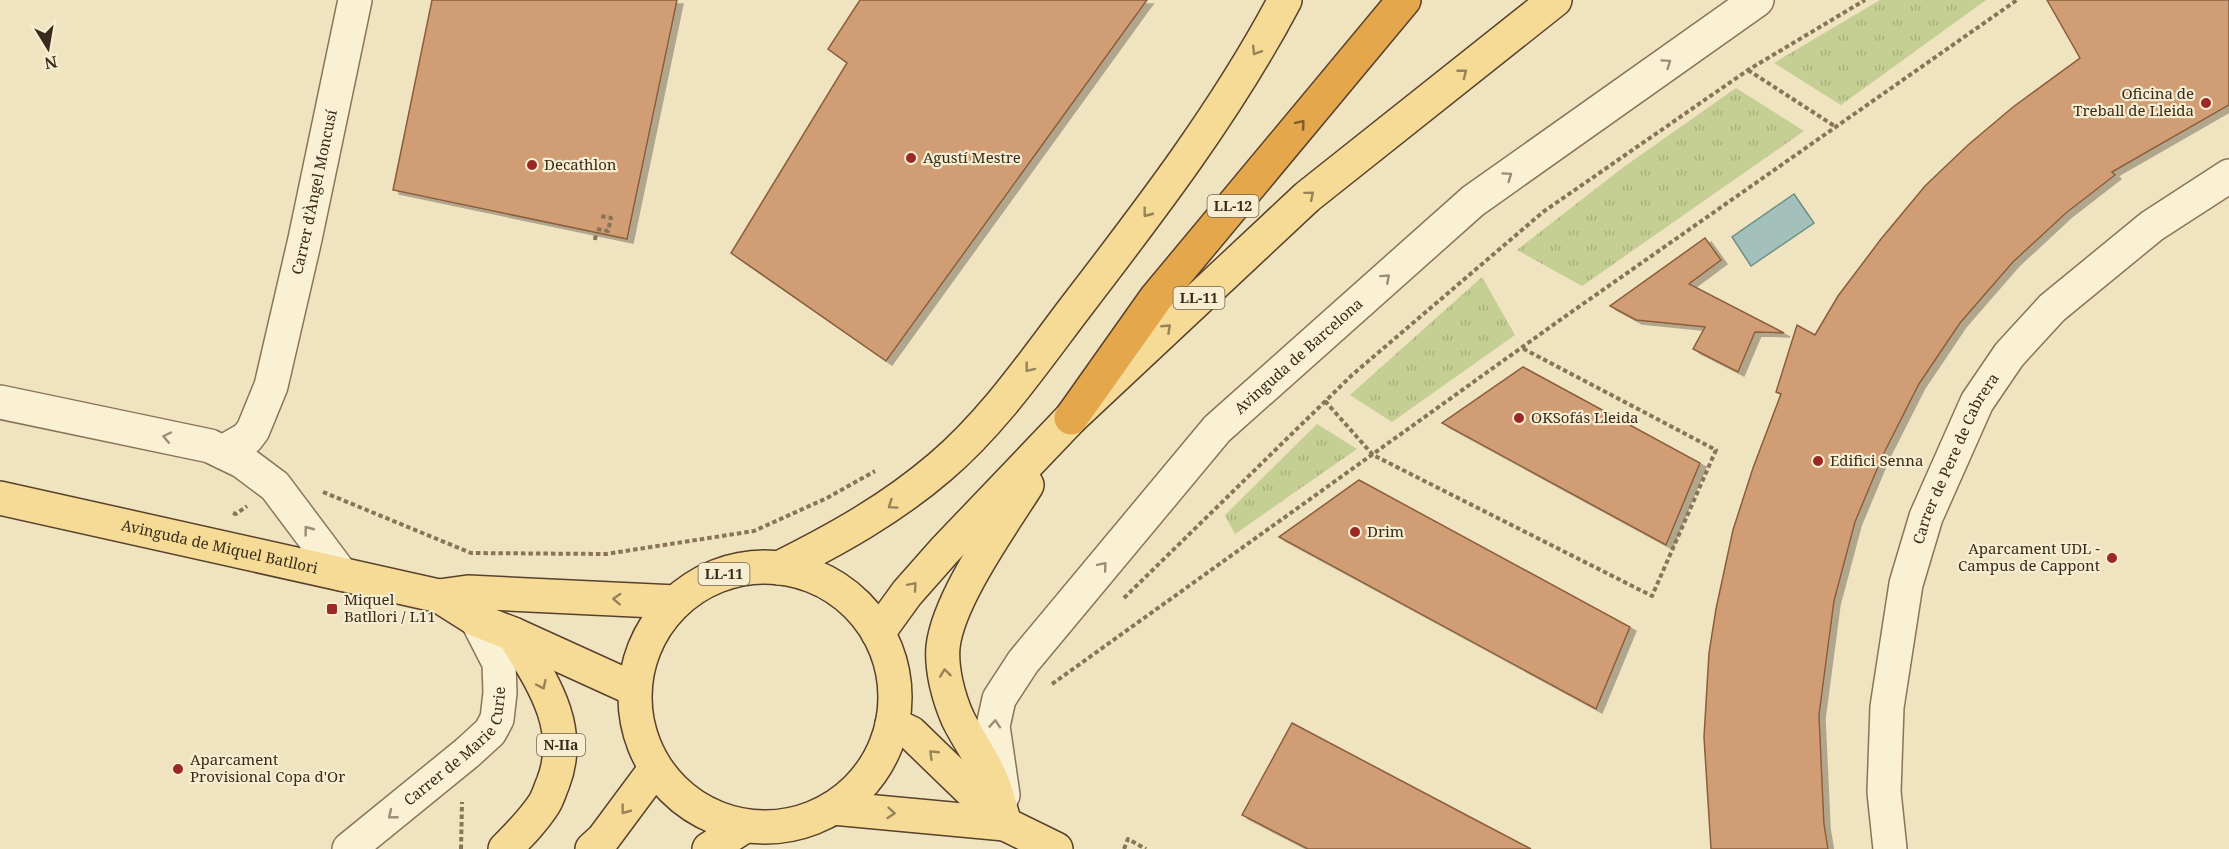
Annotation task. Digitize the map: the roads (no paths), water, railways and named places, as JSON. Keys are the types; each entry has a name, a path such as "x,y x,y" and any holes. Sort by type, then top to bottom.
{"highway":[{"name":"LL-12","path":"1071,418 1156,298 1404,0"}],"main road":[{"name":"LL-11","path":"779,568 846,534 907,495 943,465 1003,401 1095,282 1208,128 1264,39 1284,0"},
{"name":"LL-11","path":"878,633 907,593 945,550 1071,418 1307,197 1556,0"},
{"path":"1005,824 993,784 958,718 946,683 942,649 949,620 994,536 1071,418"},
{"name":"Avinguda de Miquel Batllori","path":"0,498 439,596 477,620 634,689"},
{"name":"LL-11","path":"751,568 779,568 809,575 836,588 860,608 878,633 888,654 895,700 892,723 885,749 872,772 854,792 833,808 812,819 790,825 744,826 719,819 694,807 673,790 656,769 645,751 638,731 634,689 641,657 650,637 655,627 676,602 698,585 723,574 751,568"},
{"name":"Avinguda de Miquel Batllori","path":"439,596 468,592 676,602"},
{"name":"N-IIa","path":"505,849 528,826 545,802 558,769 561,741 555,712 537,673 513,634"},
{"path":"892,723 911,733 1005,824 1056,849"},
{"path":"592,849 603,839 656,769"},
{"path":"833,808 1005,824"},
{"path":"709,849 744,826"}],"street":[{"name":"Carrer d'Àngel Moncusí","path":"223,452 247,438 253,430 271,386 305,239 355,0"},
{"name":"Avinguda de Barcelona","path":"1005,824 1002,779 993,726 999,699 1023,662 1217,429 1473,201 1756,0"},
{"name":"Carrer de Pere de Cabrera","path":"1890,849 1884,792 1887,707 1906,584 1926,517 1977,402 2009,355 2052,308 2152,226 2229,176"},
{"name":"Carrer d'Àngel Moncusí","path":"271,386 273,411 268,447 275,486"},
{"path":"0,402 210,446 243,462 275,486 341,574"},
{"name":"Carrer de Marie Curie","path":"349,849 490,732 497,719 500,693 499,663 477,620"}],"water":[{"path":"1794,194 1814,223 1751,266 1732,237"}],"place":[{"name":"Oficina de Treball de Lleida","path":"2206,103"},
{"name":"Agustí Mestre","path":"911,158"},
{"name":"Decathlon","path":"532,165"},
{"name":"OKSofás Lleida","path":"1519,418"},
{"name":"Edifici Senna","path":"1818,461"},
{"name":"Drim","path":"1355,532"},
{"name":"Aparcament UDL - Campus de Cappont","path":"2112,558"},
{"name":"Miquel Batllori / L11","path":"332,609"},
{"name":"Aparcament Provisional Copa d'Or","path":"178,769"}]}
